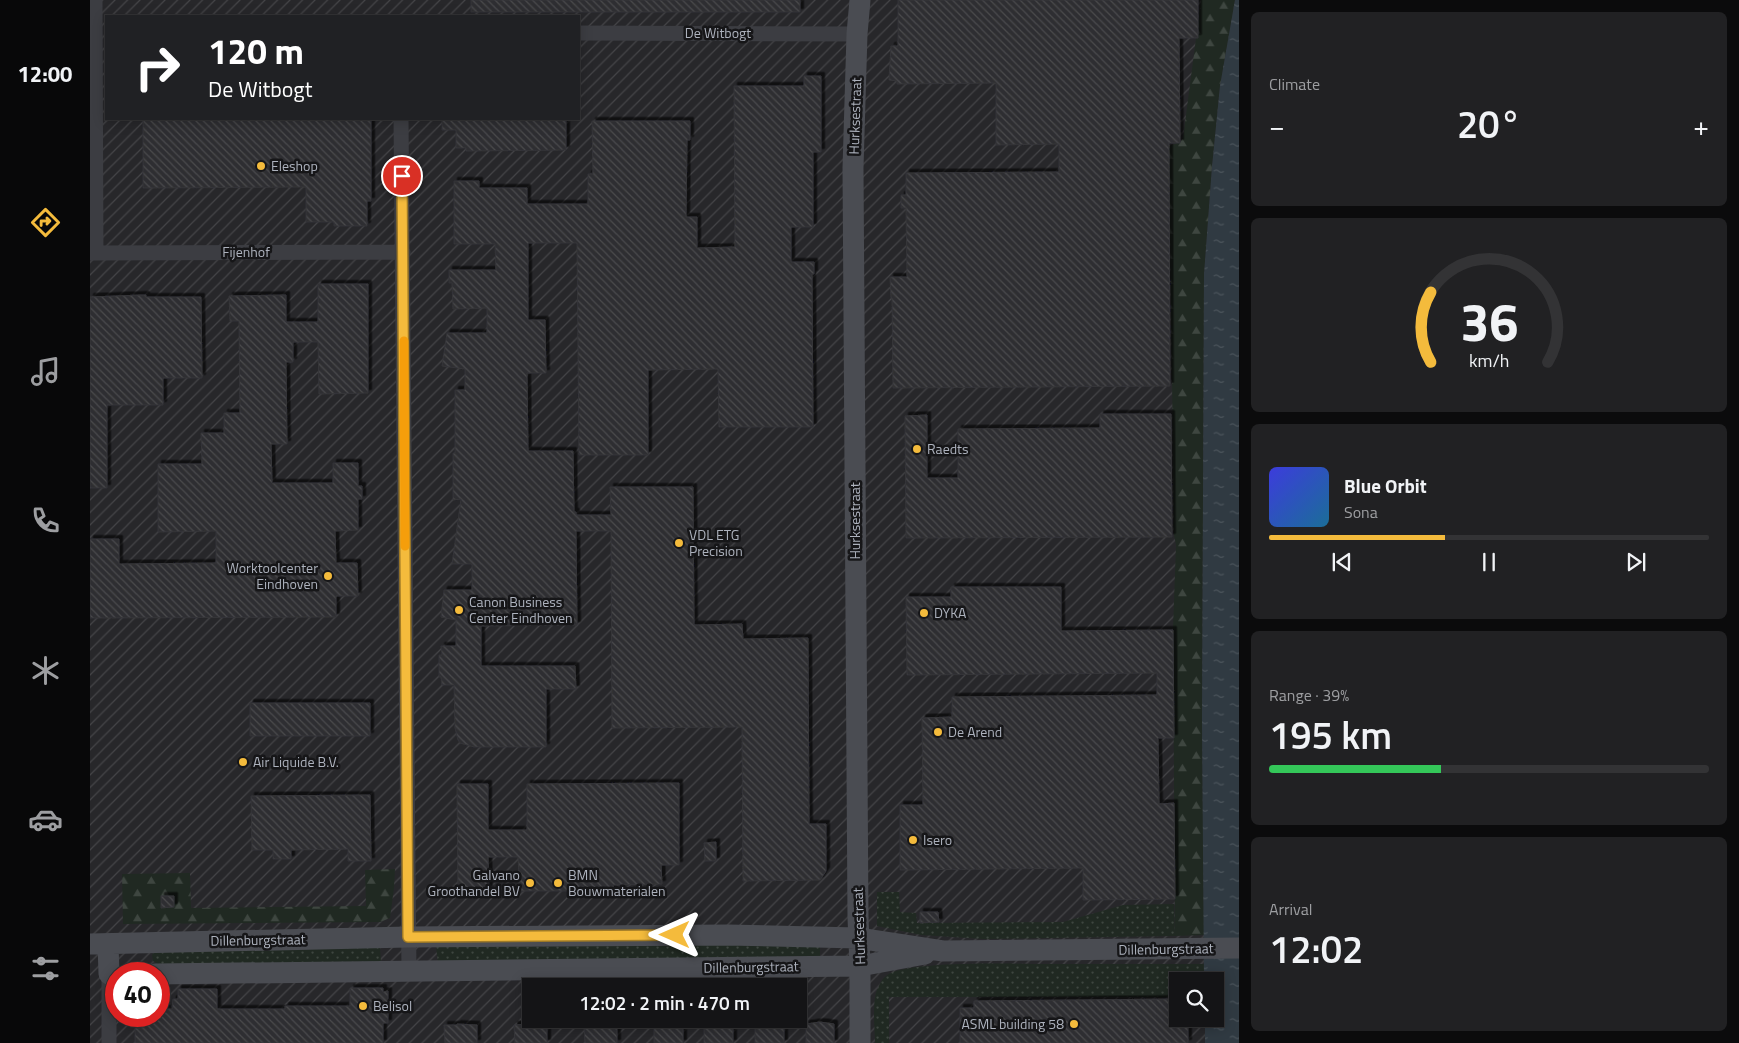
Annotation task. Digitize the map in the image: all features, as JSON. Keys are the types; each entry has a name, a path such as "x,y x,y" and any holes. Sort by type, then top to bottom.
{"street":[{"path":"93,253 95,0"},
{"name":"Hurksestraat","path":"860,0 857,34 853,178 860,1043"},
{"name":"De Witbogt","path":"580,32 857,34"},
{"path":"402,120 409,971"},
{"name":"Fijenhof","path":"93,253 403,252"},
{"name":"Dillenburgstraat","path":"105,974 99,944 408,937 728,935 858,938 942,951 1239,948"},
{"name":"Dillenburgstraat","path":"170,974 860,966 942,951"},
{"path":"108,1027 109,1043"}],"shaded area":[{"path":"90,0 1239,0 1239,1043 90,1043"}],"green space":[{"path":"1201,0 1235,0 1220,86 1204,275 1202,722 1204,935 1175,936 1173,629 1176,545 1174,535 1169,146 1180,142 1183,138"},
{"path":"395,869 390,918 380,922 123,924 122,874 190,873 191,908 366,906 365,870"},
{"path":"877,892 899,892 900,912 916,913 917,923 1063,922 1123,905 1174,904 1175,936 984,939 921,935 877,926"},
{"path":"820,946 820,960 438,963 436,947"},
{"path":"380,947 381,963 170,964 170,962 153,961 152,955 155,950"},
{"path":"990,964 1204,964 1204,972 1169,972 1169,997 889,997 889,1043 875,1043 875,998 885,977 897,971 915,967"}],"water":[{"path":"1235,0 1239,0 1239,1043 1205,1043 1205,1027 1224,1027 1224,972 1204,972 1202,722 1204,275 1220,86"}],"building":[{"path":"471,0 800,0 800,12 471,12"},
{"path":"898,0 1198,0 1198,38 1179,38 1180,143 1169,143 1170,386 893,388 890,277 907,277 906,208 901,208 901,195 906,195 906,173 1059,172 1059,144 996,145 996,83 897,84 897,81 889,80 891,46 898,46"},
{"path":"804,76 821,76 821,152 813,152 813,227 791,227 791,262 814,262 814,274 812,274 813,427 719,427 718,369 648,370 648,455 579,455 577,243 528,243 528,320 545,320 546,373 527,373 528,451 573,451 574,512 576,512 576,515 611,515 610,487 693,487 694,625 742,624 743,639 808,638 809,824 826,824 826,871 820,880 743,881 742,727 612,728 611,531 576,531 577,625 481,626 481,666 575,666 576,689 546,689 546,747 474,747 460,743 458,740 455,728 454,685 442,685 441,677 439,677 439,655 442,655 441,646 456,646 456,620 441,617 444,590 472,590 472,564 452,564 461,499 453,500 455,390 465,390 465,369 442,366 447,333 487,333 487,308 453,309 452,283 449,283 449,270 496,270 495,244 454,244 454,181 479,181 479,188 527,188 527,204 588,204 588,174 593,174 592,121 690,121 690,140 687,140 686,217 697,217 697,248 735,247 734,86 804,86"},
{"path":"143,120 371,120 371,201 367,201 367,226 334,226 334,222 306,222 306,187 143,188"},
{"path":"442,120 566,120 566,150 466,151 466,148 456,148 456,130 442,130"},
{"path":"318,284 368,284 368,393 319,394 318,342 293,342 293,362 286,362 287,444 271,444 272,483 333,483 333,463 358,463 358,486 362,486 362,499 358,499 358,530 335,531 336,563 357,563 358,596 336,596 336,617 90,618 90,539 119,539 119,564 216,563 216,531 158,532 158,464 202,464 201,433 224,433 224,413 240,413 239,321 230,321 229,296 286,295 286,322 318,322"},
{"path":"146,295 146,297 201,297 202,378 163,378 163,405 107,405 107,488 90,488 90,297"},
{"path":"1100,414 1171,414 1172,537 906,538 905,416 927,415 927,478 958,478 958,429 1100,428"},
{"path":"951,587 1061,587 1061,631 1173,630 1174,738 1158,738 1159,804 1174,803 1175,899 1083,900 1083,868 900,870 900,805 923,805 922,718 952,717 952,697 1157,695 1157,673 907,675 906,597 951,597"},
{"path":"250,703 370,703 370,736 250,736"},
{"path":"679,783 679,865 661,865 662,884 613,885 614,891 520,891 518,857 488,857 489,890 458,890 457,784 488,784 488,830 527,830 527,784"},
{"path":"370,795 371,861 348,861 348,849 291,850 291,859 273,859 273,850 252,850 251,796"},
{"path":"716,842 716,861 705,861 704,843"},
{"path":"161,896 174,896 174,907 161,908"},
{"path":"920,912 938,912 939,922 920,923"},
{"path":"350,988 383,988 383,992 388,991 388,1023 383,1023 383,1043 135,1043 135,1028 170,1027 170,1009 172,1009 173,999 178,999 178,989 217,989 217,1009 285,1009 285,1006 350,1006"},
{"name":"ASML building 58","path":"1169,999 1169,1027 1188,1027 1188,1043 960,1043 960,1008 974,1008 974,1001"},
{"path":"820,1022 834,1024 834,1043 806,1043 807,1024"},
{"path":"522,1024 522,1028 547,1028 547,1043 515,1043 514,1025"},
{"path":"444,1025 477,1025 477,1043 445,1043"},
{"path":"584,1028 617,1028 617,1043 585,1043"},
{"path":"654,1028 683,1028 683,1043 654,1043"},
{"path":"704,1028 733,1028 733,1043 704,1043"},
{"path":"755,1028 784,1028 784,1043 755,1043"}],"slow traffic":[{"path":"404,341 405,546"}],"place":[{"name":"Eleshop","path":"261,166"},
{"name":"Raedts","path":"917,449"},
{"name":"VDL ETG Precision","path":"679,543"},
{"name":"Worktoolcenter Eindhoven","path":"328,576"},
{"name":"Canon Business Center Eindhoven","path":"459,610"},
{"name":"DYKA","path":"924,613"},
{"name":"De Arend","path":"938,732"},
{"name":"Air Liquide B.V.","path":"243,762"},
{"name":"Isero","path":"913,840"},
{"name":"Galvano Groothandel BV","path":"530,883"},
{"name":"BMN Bouwmaterialen","path":"558,883"},
{"name":"Belisol","path":"363,1006"},
{"name":"ASML building 58","path":"1074,1024"}],"route":[{"path":"402,176 408,937 675,935"}]}
